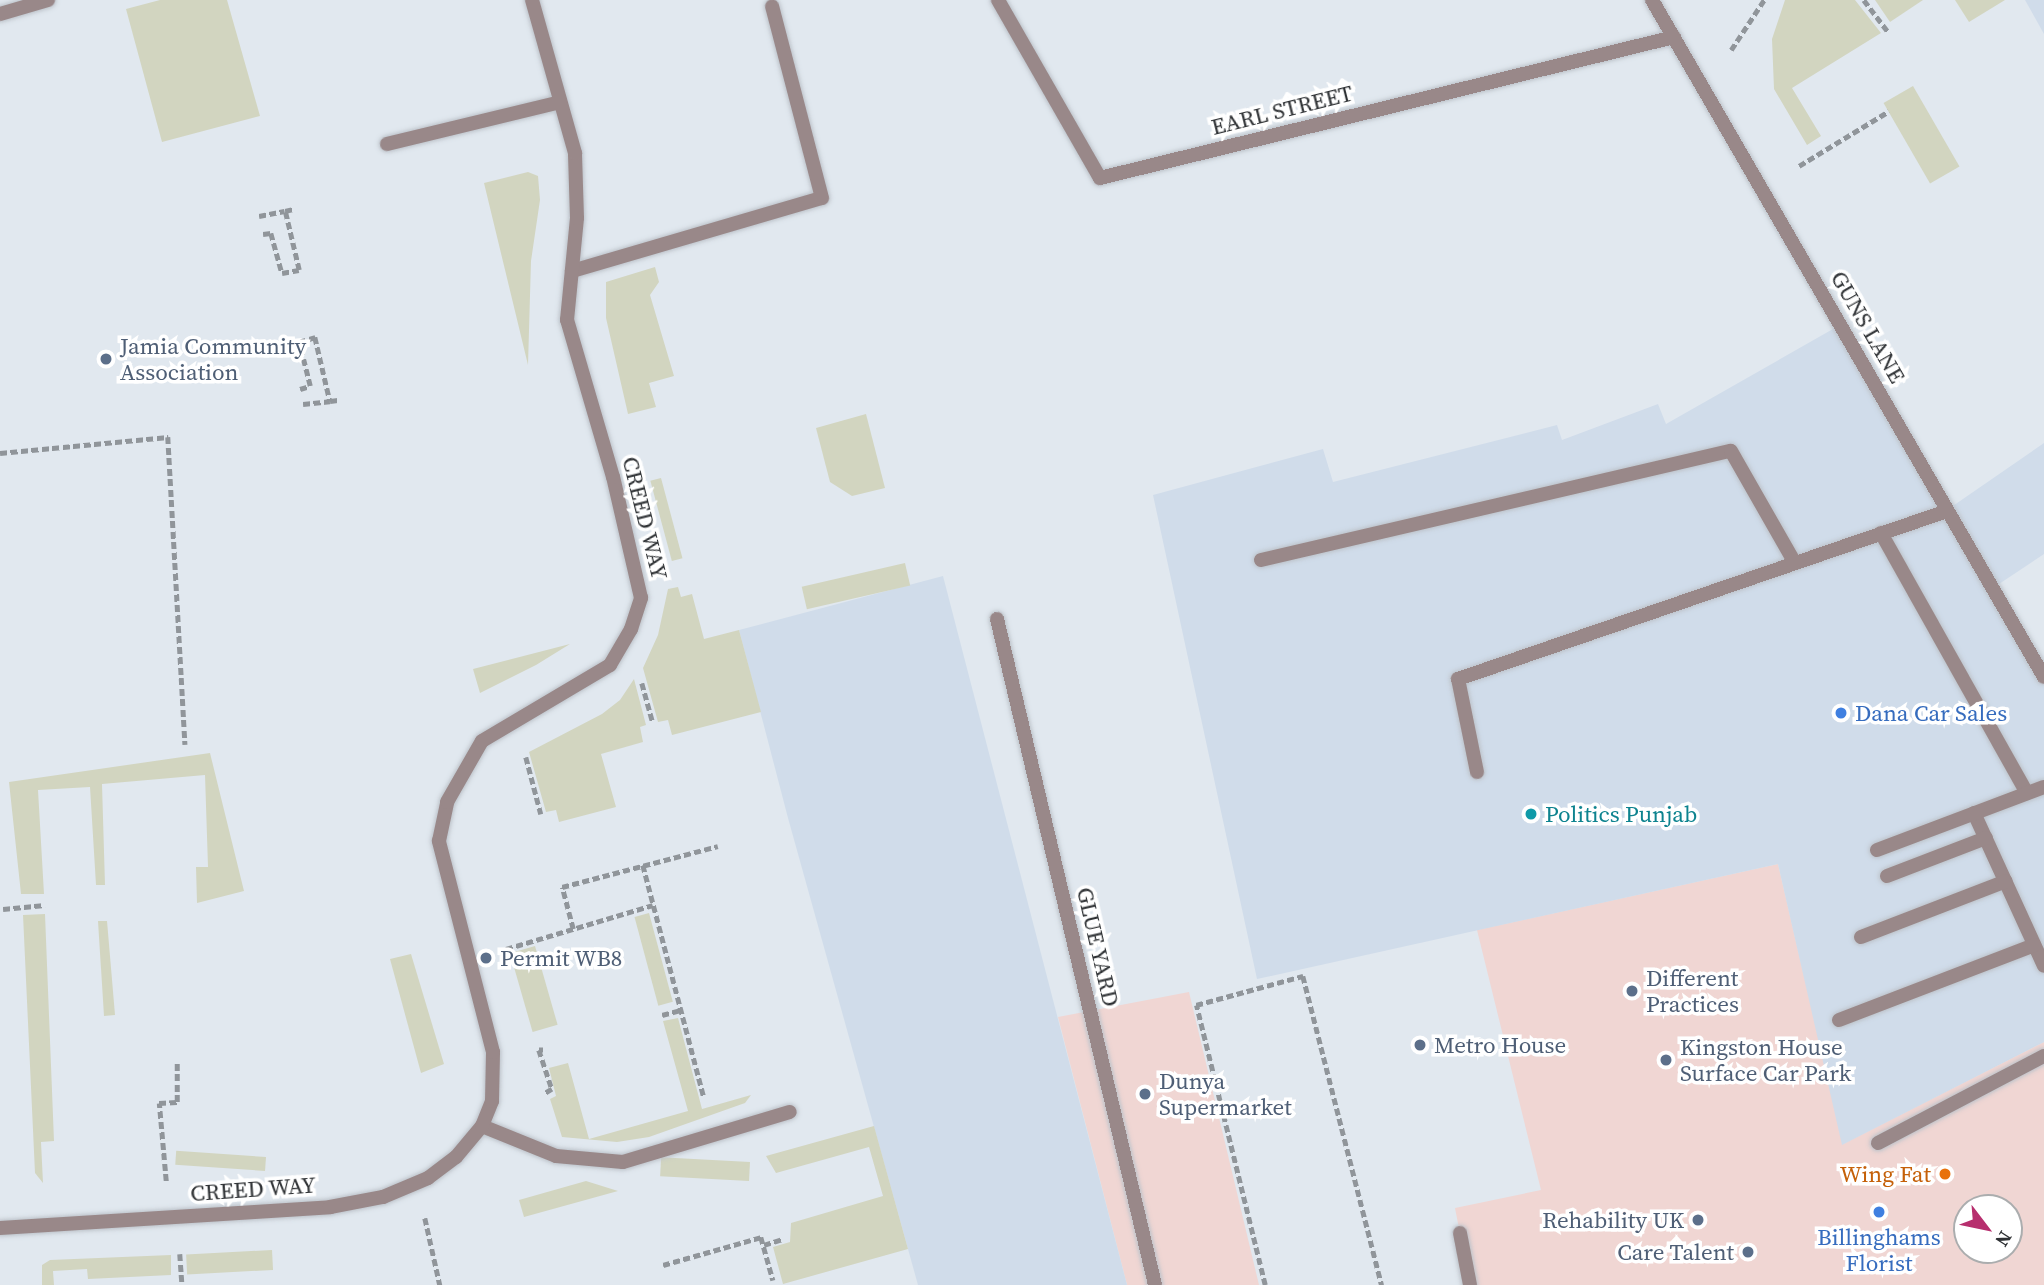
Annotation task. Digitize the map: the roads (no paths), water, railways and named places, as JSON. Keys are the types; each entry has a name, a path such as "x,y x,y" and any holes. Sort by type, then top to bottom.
{"street":[{"path":"0,14 48,0"},
{"name":"CREED WAY","path":"0,1227 330,1207 383,1197 428,1178 456,1157 482,1126 492,1101 493,1052 439,841 447,802 482,741 610,665 631,629 641,598 613,477 567,320 577,218 575,153 532,0"},
{"name":"EARL STREET","path":"998,0 1100,178 1674,37"},
{"name":"GUNS LANE","path":"1652,0 2044,677"},
{"path":"572,271 822,198 772,6"},
{"path":"387,144 560,102"},
{"path":"1261,560 1731,451 1795,563"},
{"path":"1476,772 1458,679 1947,510"},
{"path":"1881,533 2027,793"},
{"name":"GLUE YARD","path":"997,619 1155,1285"},
{"path":"1877,850 2044,787"},
{"path":"1974,813 2044,966"},
{"path":"1886,876 1986,838"},
{"path":"1861,936 2006,881"},
{"path":"1839,1020 2034,945"},
{"path":"1878,1143 2044,1056"},
{"path":"482,1126 556,1156 623,1162 790,1112"},
{"path":"1461,1233 1470,1285"}],"place":[{"name":"Jamia Community Association","path":"106,359"},
{"name":"Dana Car Sales","path":"1841,713"},
{"name":"Politics Punjab","path":"1531,814"},
{"name":"Permit WB8","path":"486,958"},
{"name":"Different Practices","path":"1632,991"},
{"name":"Metro House","path":"1420,1045"},
{"name":"Kingston House Surface Car Park","path":"1666,1060"},
{"name":"Dunya Supermarket","path":"1145,1094"},
{"name":"Wing Fat","path":"1945,1174"},
{"name":"Billinghams Florist","path":"1879,1212"},
{"name":"Rehability UK","path":"1698,1220"},
{"name":"Care Talent","path":"1748,1252"}]}
